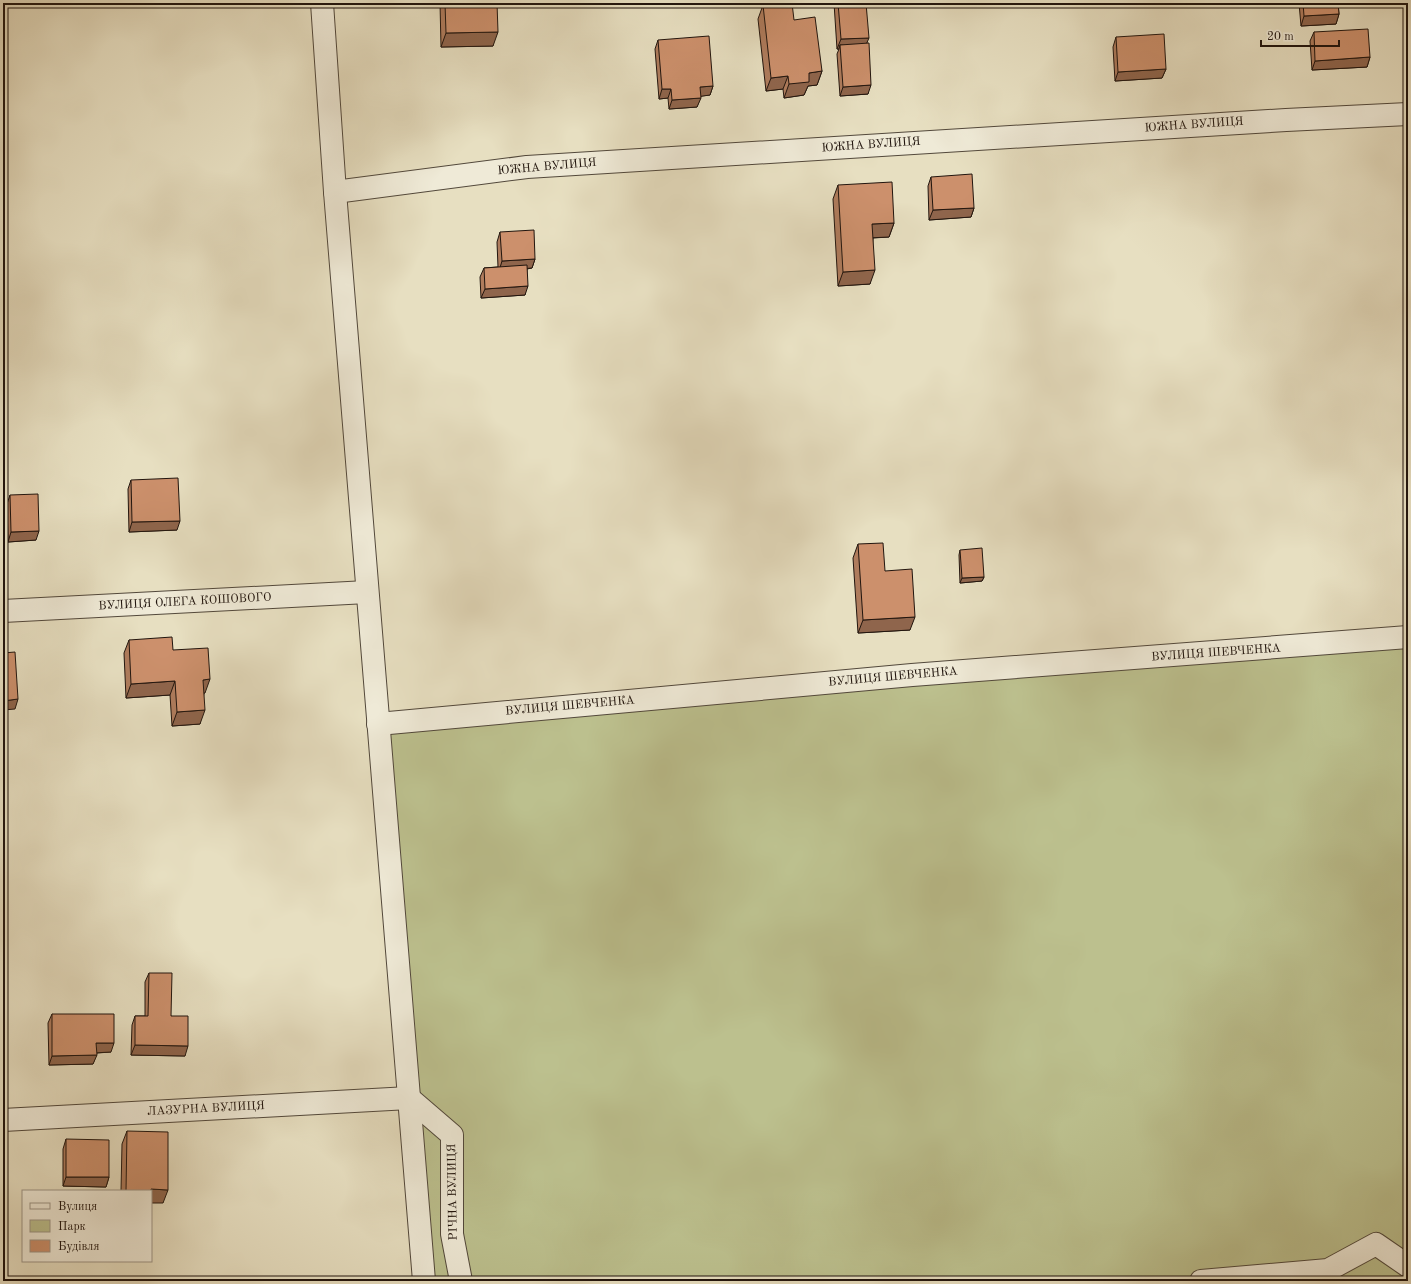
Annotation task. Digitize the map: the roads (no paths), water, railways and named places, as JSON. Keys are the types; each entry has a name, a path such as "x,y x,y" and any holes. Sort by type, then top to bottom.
{"street":[{"path":"322,3 335,192 424,1281"},
{"name":"ЮЖНА ВУЛИЦЯ","path":"335,192 528,167 1286,120 1408,114"},
{"name":"ВУЛИЦЯ ОЛЕГА КОШОВОГО","path":"3,612 368,592"},
{"name":"ВУЛИЦЯ ШЕВЧЕНКА","path":"378,724 912,675 1408,637"},
{"name":"ЛАЗУРНА ВУЛИЦЯ","path":"3,1120 409,1098"},
{"name":"РІЧНА ВУЛИЦЯ","path":"409,1098 452,1134 452,1234 461,1281"},
{"path":"1201,1281 1328,1270 1376,1244 1408,1266"}]}
